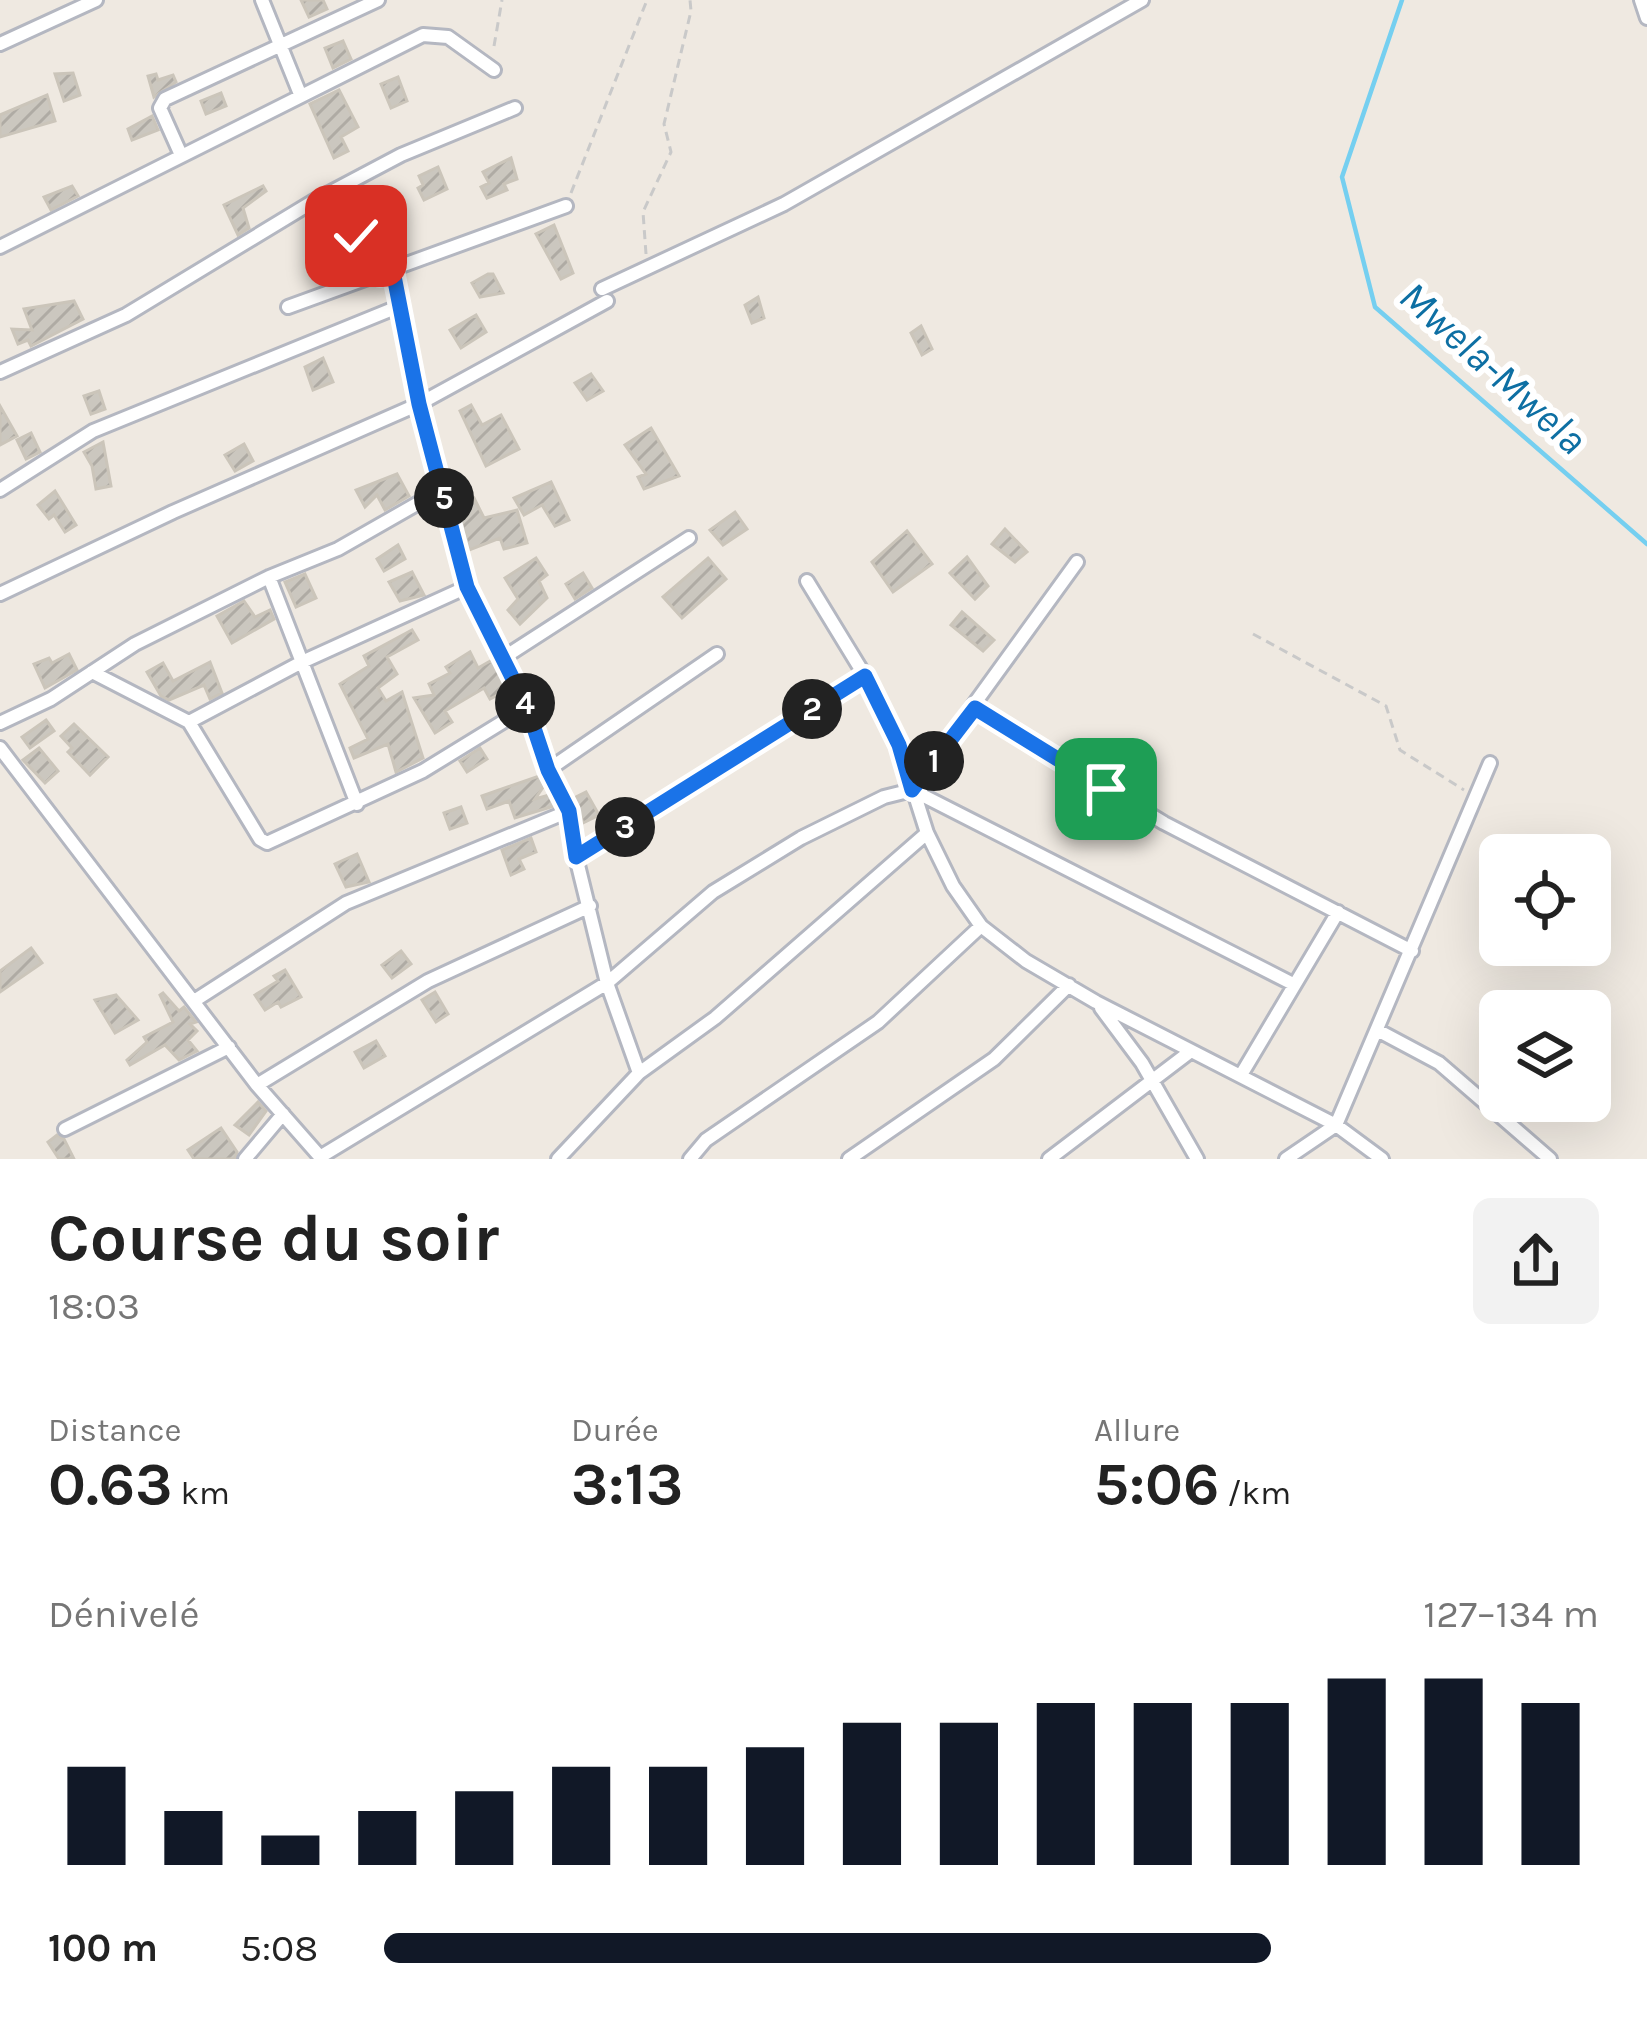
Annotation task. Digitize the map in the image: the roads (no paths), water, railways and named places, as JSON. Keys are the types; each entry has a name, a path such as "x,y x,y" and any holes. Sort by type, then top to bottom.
{"street":[{"path":"0,44 95,0"},
{"path":"262,0 300,94"},
{"path":"181,155 160,103 378,0"},
{"path":"0,594 172,512 419,404 647,268 784,204 1142,0"},
{"path":"1641,0 1647,17"},
{"path":"0,247 423,34 448,37 494,70"},
{"path":"0,372 126,315 314,201 401,155 515,109"},
{"path":"314,201 356,236 386,273 400,307 419,404 467,587 527,707 548,770 569,811 607,983 639,1073"},
{"path":"288,307 566,206"},
{"path":"0,490 94,431 400,307"},
{"path":"0,723 51,699 135,644 338,549 443,489"},
{"path":"503,658 689,538"},
{"path":"0,748 257,1085 321,1158 607,983 731,881 802,838 884,797 912,790 1077,562"},
{"path":"269,578 357,804"},
{"path":"806,581 865,676 899,745 927,833 953,886 981,926 1026,961 1096,1002 1336,1126 1382,1159"},
{"path":"189,722 302,662 467,587"},
{"path":"548,770 717,654"},
{"path":"92,672 189,722 260,839 267,843 423,771 527,707"},
{"path":"576,857 865,676"},
{"path":"975,708 1164,823 1412,951"},
{"path":"1286,1159 1336,1126 1490,763"},
{"path":"912,790 1293,985"},
{"path":"194,1001 346,903 569,811"},
{"path":"558,1159 639,1073 715,1018 927,833"},
{"path":"257,1085 428,981 590,906"},
{"path":"1241,1075 1338,912"},
{"path":"690,1159 706,1140 878,1022 981,926"},
{"path":"849,1159 994,1059 1069,986"},
{"path":"1096,1002 1151,1078 1197,1159"},
{"path":"1379,1030 1439,1063 1550,1159"},
{"path":"65,1129 229,1047"},
{"path":"1049,1159 1191,1051"},
{"path":"245,1159 283,1114"}],"waterway":[{"name":"Mwela-Mwela","path":"1402,0 1342,177 1375,307 1647,544"}]}
